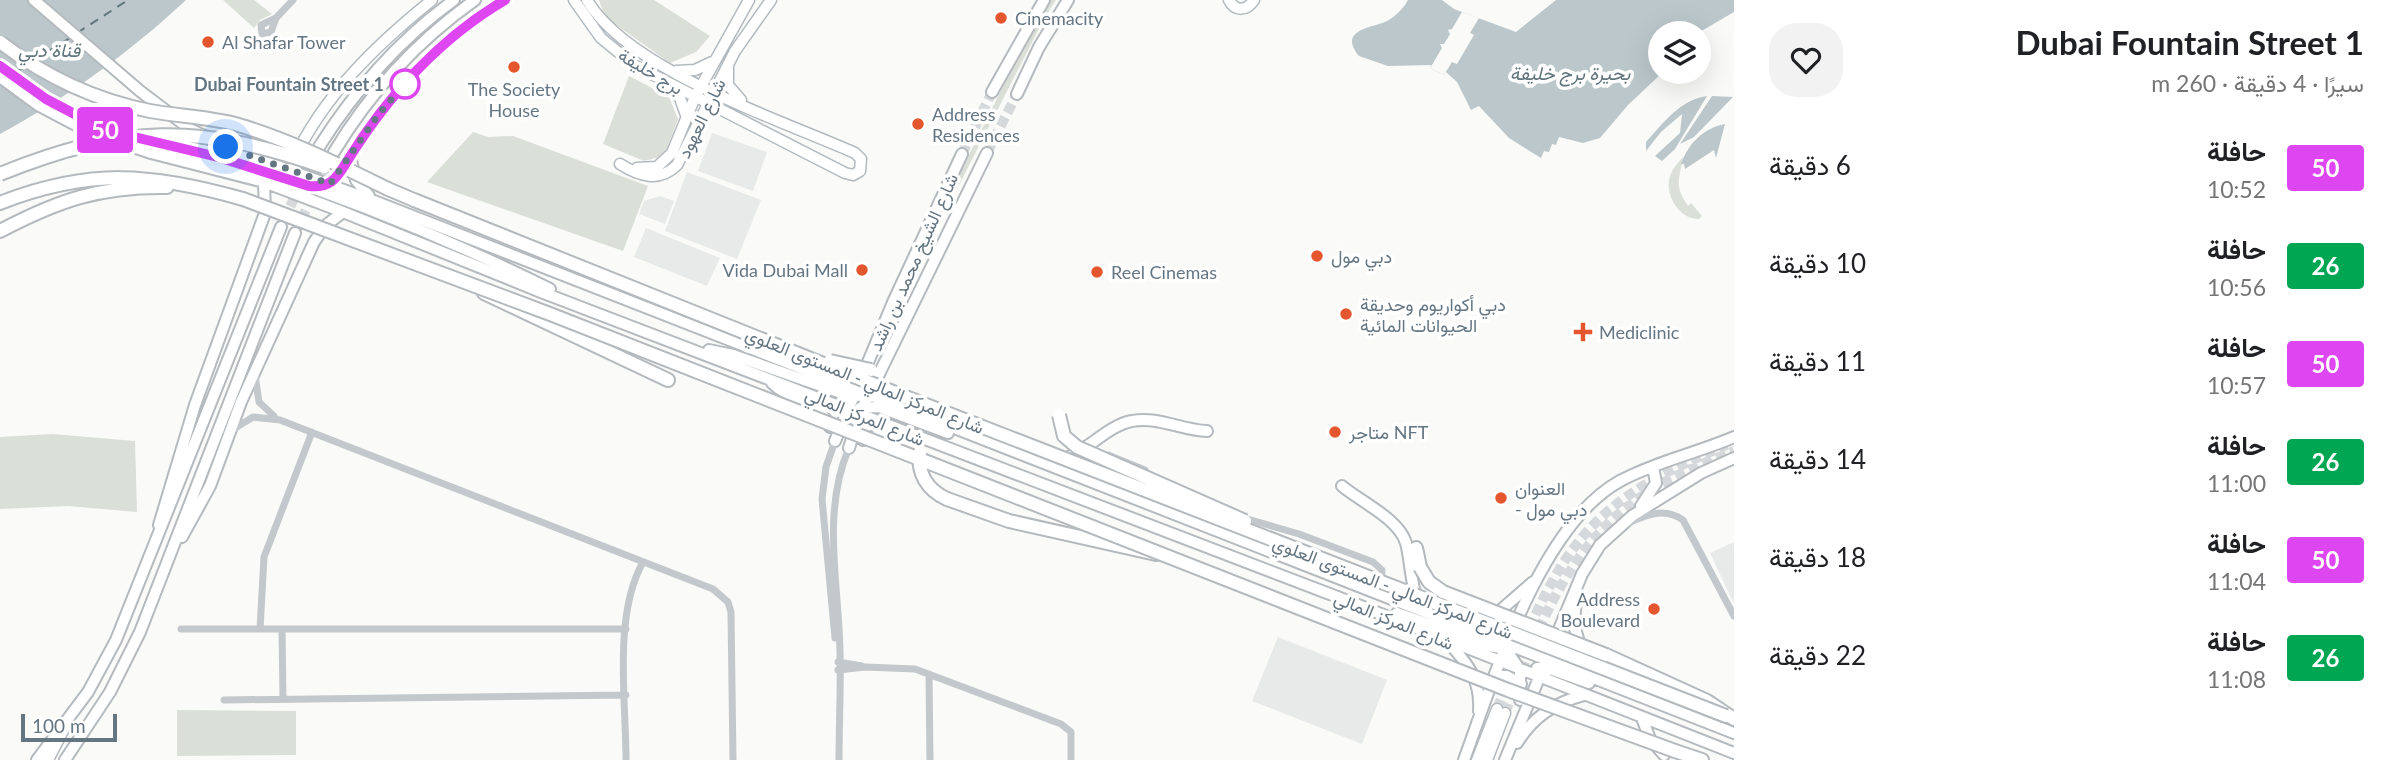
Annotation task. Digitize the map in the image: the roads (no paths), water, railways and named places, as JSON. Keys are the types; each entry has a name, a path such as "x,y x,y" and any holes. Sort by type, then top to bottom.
{"highway":[{"name":"شارع المركز المالي - المستوى العلوي","path":"0,42 47,73 89,93 134,107 248,128 818,368 1281,543 1727,721"},
{"path":"0,174 86,144 141,135 187,135 274,149 388,189"},
{"path":"0,203 46,188 104,177 157,178 243,199 472,285 1693,760"},
{"path":"0,231 55,203 94,191 137,187 203,188"},
{"path":"472,285 506,305 668,380"},
{"path":"818,368 835,361 871,370"},
{"path":"1059,415 1062,432 1077,447 1192,496 1281,543"},
{"path":"920,451 923,478 942,497 1009,521 1159,554"},
{"path":"1416,548 1420,567 1429,582 1439,590 1597,650 1707,701 1727,721"},
{"path":"1670,753 1702,760"}],"main road":[{"name":"شارع المركز المالي","path":"34,0 140,91 190,129 287,173 330,184 818,368 851,391"},
{"path":"319,147 356,93 385,60 454,0"},
{"path":"334,152 366,104 391,74 433,33 475,0"},
{"path":"992,92 1044,0"},
{"path":"1017,94 1039,47 1068,0"},
{"path":"0,66 46,99 105,130 287,173 309,186 475,252 599,313"},
{"name":"شارع المركز المالي","path":"0,77 38,105 89,132 264,182 692,349 857,410 910,435 1348,601 1520,670 1542,668 1609,683 1727,721 1734,733"},
{"path":"239,152 278,150 303,141"},
{"name":"شارع الشيخ محمد بن راشد","path":"857,410 869,395 888,358 987,153"},
{"name":"شارع الشيخ محمد بن راشد","path":"857,410 851,391 871,354 962,154"},
{"path":"350,157 356,180 374,201"},
{"path":"158,541 162,511 185,435 265,213 264,182"},
{"path":"941,201 958,211"},
{"path":"174,547 202,504 255,373 317,236 343,212"},
{"path":"37,760 67,723 110,653 158,541 281,227"},
{"path":"65,760 121,673 145,622 295,233"},
{"path":"692,349 733,355 869,395"},
{"path":"818,368 850,373 871,354"},
{"path":"888,358 888,388 916,412"},
{"path":"769,378 782,391 818,407 835,441 857,410 878,407 1004,454 1023,456"},
{"name":"شارع المركز المالي","path":"869,395 1455,623 1508,647 1527,650"},
{"path":"876,421 874,411 878,407"},
{"path":"849,448 857,410"},
{"path":"1039,462 1073,455 1130,421 1153,419 1207,431"},
{"path":"849,448 875,435 910,435"},
{"path":"1464,760 1501,662 1540,575 1559,540 1584,509 1618,482 1734,437"},
{"path":"1505,760 1552,643 1593,555 1616,529 1632,516 1691,479 1734,458"},
{"path":"1632,516 1653,491 1656,483 1653,467"},
{"path":"1342,486 1364,505 1390,519 1400,531 1416,597 1432,615"},
{"path":"1455,623 1472,623 1496,615 1540,575"},
{"path":"1540,575 1523,631 1527,650 1542,668 1699,724 1727,721"},
{"path":"1577,585 1574,618 1578,643 1593,669 1609,683"},
{"path":"1348,601 1368,603 1490,640"},
{"path":"1523,631 1536,641 1552,643"},
{"path":"1446,640 1466,661 1476,679 1479,698 1478,724"},
{"path":"1527,650 1552,643"},
{"path":"1505,760 1506,740 1520,704 1521,684 1520,670 1508,647"},
{"name":"شارع المركز المالي","path":"1542,668 1560,686 1734,753"},
{"path":"1496,675 1520,670"},
{"path":"1560,686 1556,677 1565,674"},
{"path":"1496,675 1507,676 1521,684"},
{"path":"1505,760 1533,720 1557,704 1584,695"},
{"path":"1642,718 1650,739 1670,753"}],"street":[{"path":"276,18 293,0"},
{"path":"287,173 303,141 357,67 432,0"},
{"path":"309,186 330,184 378,115 421,67 458,32 505,0"},
{"name":"برج خليفة","path":"574,0 592,27 622,57 665,82 698,91 707,103 849,175 860,171 863,163 855,153 746,106"},
{"path":"587,0 605,25 623,41 671,70 698,91"},
{"name":"شارع العهود","path":"748,2 698,91 672,153 663,163 643,170 620,164 647,176 666,174 680,161 728,63 771,0"},
{"path":"1229,0 1234,7 1242,9 1250,6 1254,0"},
{"path":"723,74 717,71 748,2"},
{"path":"622,57 698,91 713,90 746,106"},
{"path":"671,70 695,70 715,59"},
{"path":"728,63 729,85 746,106"},
{"path":"665,82 680,99 686,115"},
{"path":"697,125 711,116 729,113"},
{"path":"255,373 259,402 280,419"},
{"path":"230,432 238,424 253,417 280,419 713,589 727,603 732,621 733,760"},
{"path":"260,629 264,557 313,432"},
{"path":"835,441 826,467 822,499 838,666"},
{"path":"839,760 834,527 838,486 849,448"},
{"path":"1121,493 1097,476 1096,465 1103,457 1119,458 1242,517 1299,534 1373,562 1382,570 1383,578 1372,592"},
{"path":"1616,529 1652,513 1665,512 1678,516 1690,530 1734,616"},
{"path":"626,760 626,629 631,589 643,562"},
{"path":"181,629 626,629"},
{"path":"282,629 283,699"},
{"path":"838,666 900,667 929,674 1057,723 1071,741 1071,760"},
{"path":"929,674 930,760"},
{"path":"224,700 626,695"},
{"path":"1477,760 1501,711 1487,760"},
{"path":"48,760 67,723"}],"water":[{"name":"قناة دبي","path":"0,0 186,0 97,73 0,134"},
{"name":"بحيرة برج خليفة","path":"1408,0 1442,0 1454,9 1516,32 1556,0 1734,0 1734,12 1711,25 1711,21 1648,21 1648,84 1650,84 1600,138 1583,143 1559,137 1556,145 1552,144 1549,152 1544,151 1541,158 1509,138 1479,106 1471,110 1457,82 1446,72 1444,75 1430,68 1431,65 1388,66 1359,56 1353,47 1354,35 1390,19"},
{"path":"1707,96 1675,149 1662,161 1655,156 1680,133 1682,114 1661,132 1646,151 1646,142 1673,113 1697,98"},
{"path":"1712,96 1733,97 1694,137 1680,144"},
{"path":"1725,124 1716,158 1714,150 1685,169 1684,164 1681,164 1692,144 1703,133"}],"tunnel":[{"path":"962,154 992,92"},
{"path":"987,153 1017,94"},
{"path":"284,220 314,155"},
{"path":"295,233 328,163"},
{"path":"1518,656 1554,578 1573,549 1595,524 1649,482 1727,445"},
{"path":"1505,713 1532,645 1562,583 1603,529 1629,505 1661,484 1734,451"},
{"path":"1497,709 1512,670"}],"place":[{"name":"Cinemacity","path":"1001,18"},
{"name":"Al Shafar Tower","path":"208,42"},
{"name":"The Society House","path":"514,67"},
{"name":"Dubai Fountain Street 1","path":"405,84"},
{"name":"Address Residences","path":"918,124"},
{"name":"دبي مول","path":"1317,256"},
{"name":"Vida Dubai Mall","path":"862,270"},
{"name":"Reel Cinemas","path":"1097,272"},
{"name":"دبي أكواريوم وحديقة الحيوانات المائية","path":"1346,314"},
{"name":"Mediclinic","path":"1583,332"},
{"name":"متاجر NFT","path":"1335,432"},
{"name":"العنوان - دبي مول","path":"1501,498"},
{"name":"Address Boulevard","path":"1654,609"}]}
